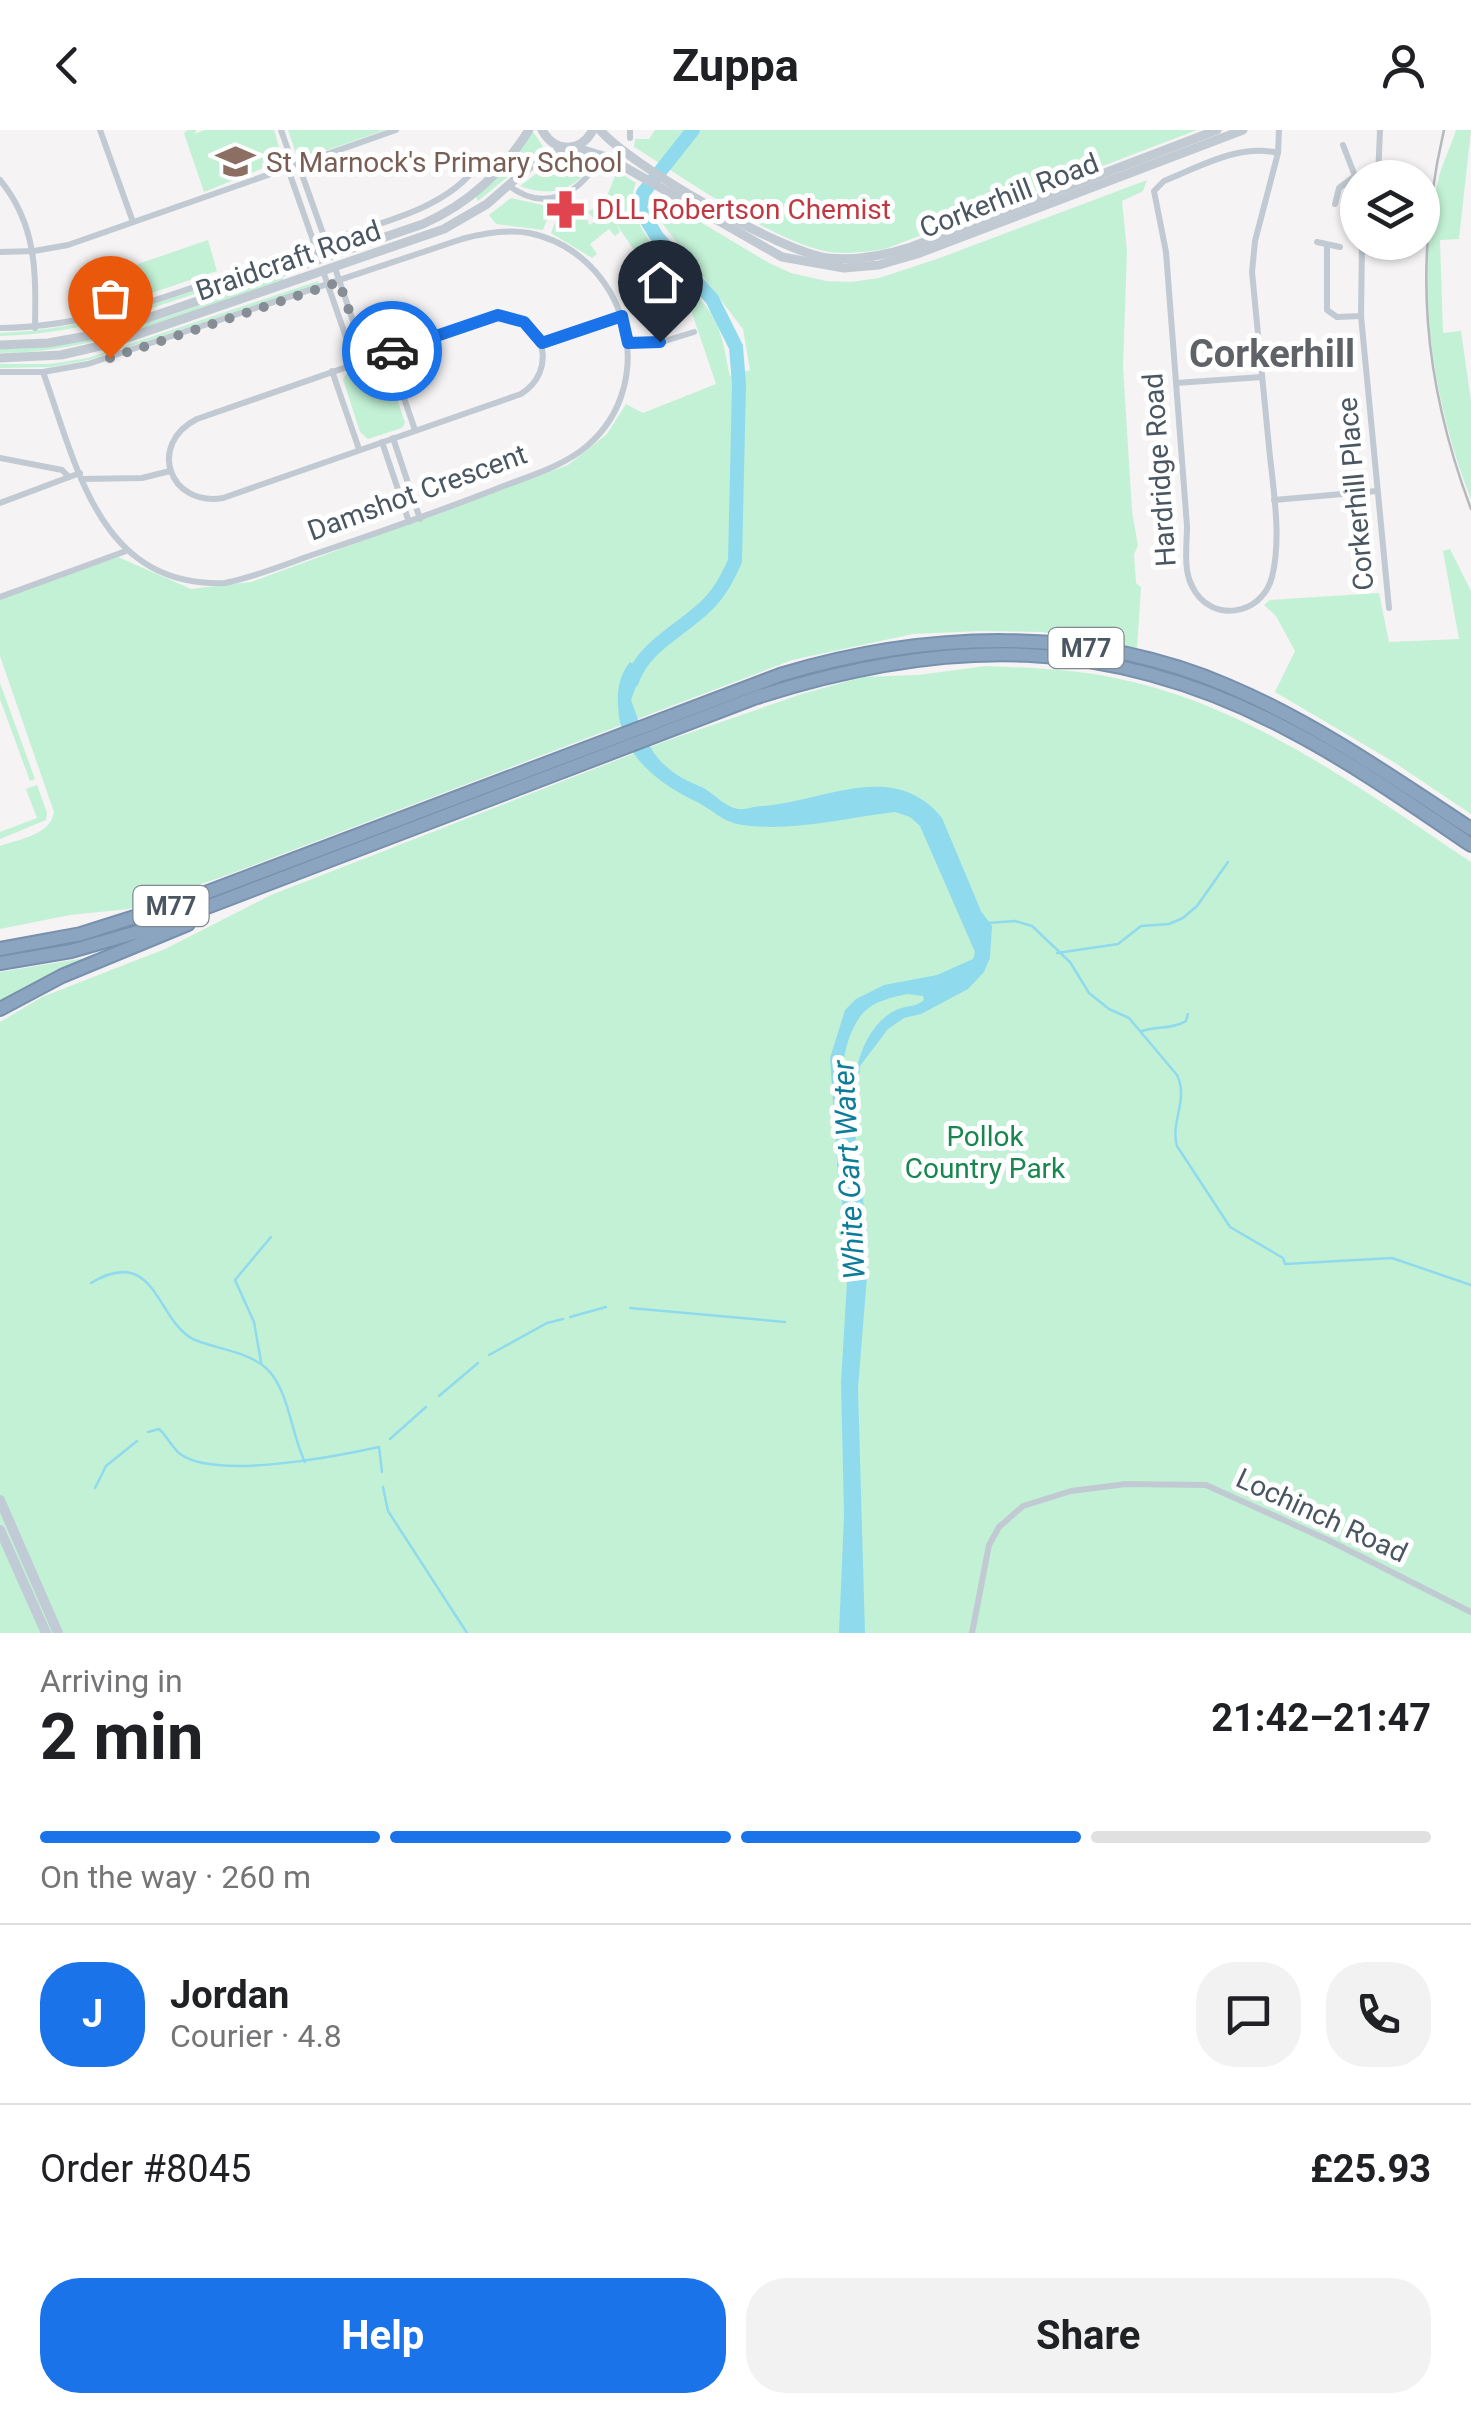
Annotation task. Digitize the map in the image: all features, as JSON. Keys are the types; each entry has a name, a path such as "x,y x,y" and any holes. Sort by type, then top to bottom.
{"highway":[{"name":"M77","path":"0,948 102,928 253,876 670,722 780,675 887,649 982,640 1075,646 1168,663 1244,693 1340,743 1471,829"},
{"name":"M77","path":"670,722 888,663 963,655 1072,656 1157,674 1214,694 1322,748 1471,845"},
{"name":"M77","path":"0,964 71,952 128,936 276,882 603,747"},
{"path":"0,1008 62,976 162,936 276,882"},
{"path":"0,940 102,928"}],"main road":[{"path":"0,1500 46,1633"},
{"path":"0,1530 58,1633"}],"street":[{"path":"90,130 101,132 132,222"},
{"path":"281,130 331,256"},
{"path":"0,252 68,244 396,130"},
{"name":"Braidcraft Road","path":"0,345 48,343 104,332 423,224 470,197 503,167 529,130"},
{"name":"Corkerhill Road","path":"542,130 550,142 600,155 784,246 854,260 880,256 1217,130"},
{"name":"Braidcraft Road","path":"0,358 61,355 98,348 444,229 479,209 535,162 584,142 596,130"},
{"name":"Corkerhill Road","path":"596,130 683,195 782,258 844,268 879,266 916,254 1242,130"},
{"name":"Hardridge Road","path":"1278,153 1262,148 1242,151 1156,187 1166,252 1187,570 1197,596 1211,607 1235,611 1260,598 1269,586 1274,564 1274,500 1253,261 1278,153 1279,130"},
{"path":"1379,160 1380,130"},
{"path":"1342,146 1349,160"},
{"path":"508,185 525,194 561,196 586,182 600,155"},
{"name":"Braidcraft Road","path":"325,241 422,206 460,184 479,163"},
{"path":"294,167 320,260"},
{"path":"648,181 654,171"},
{"path":"0,180 21,212 34,251 35,328"},
{"path":"1336,204 1340,187"},
{"path":"470,197 479,209"},
{"name":"Damshot Crescent","path":"42,372 101,521 126,551 180,579 225,583 409,522 563,462 587,446 609,421 624,385 628,343 622,316 601,276 569,249 528,233 486,233 462,239"},
{"name":"Braidcraft Road","path":"0,372 42,372 132,352 462,239"},
{"path":"1317,242 1340,247"},
{"name":"Braidcraft Road","path":"0,328 35,328 115,312 314,244"},
{"path":"1327,245 1328,310 1337,316 1360,316"},
{"name":"Corkerhill Place","path":"1362,260 1360,316 1389,608"},
{"path":"329,270 339,282 366,359"},
{"path":"329,270 328,285 354,363"},
{"path":"648,283 666,341"},
{"path":"498,315 524,322 542,343 542,369 527,391 217,499 190,493 170,470 172,443 179,430 190,422 366,359 498,315"},
{"path":"542,343 622,316"},
{"path":"628,343 666,341 694,332"},
{"path":"388,352 415,430"},
{"path":"332,370 359,450"},
{"path":"1176,383 1262,377"},
{"path":"393,438 420,518"},
{"path":"382,442 409,522"},
{"path":"0,458 62,470 69,477"},
{"path":"0,504 69,477 142,478 170,470"},
{"path":"1274,500 1378,491"},
{"path":"0,597 126,551"},
{"name":"Lochinch Road","path":"972,1633 989,1545 998,1527 1023,1506 1071,1491 1108,1486 1206,1485 1471,1612"}],"green space":[{"name":"St Marnock's Primary School","path":"197,130 194,134 205,130 274,130 283,160 204,192 184,133"},
{"path":"288,130 385,130 302,159 297,156"},
{"path":"655,130 1197,130 885,249 847,253 824,251 777,234 634,147 635,139 649,139"},
{"path":"1456,130 1471,130 1459,239 1440,240 1440,174"},
{"path":"531,133 546,151 478,201 476,197 502,172"},
{"path":"575,160 592,161 571,185 552,191 520,186 545,167"},
{"path":"617,171 636,183 633,200 646,235 713,317 730,376 750,370 743,329 659,219 652,203 655,195 791,273 851,282 879,278 937,259 1147,180 1143,191 1122,201 1127,251 1123,367 1132,511 1138,546 1134,554 1136,583 1141,587 1137,648 1042,632 980,631 913,634 792,660 129,909 70,915 0,929 0,846 41,831 54,812 0,656 0,598 118,557 191,589 251,582 568,465 607,434 626,404 643,413 716,384 690,307 672,289 643,270 660,265 649,248 634,250 617,225 620,232 615,236 609,229 590,244 597,254 592,258 551,233 558,214 565,225 586,213 589,225 596,221 588,212 605,201"},
{"path":"511,198 552,207 543,230 496,224 489,215"},
{"path":"208,240 217,271 107,308 97,278"},
{"path":"1440,240 1443,333 1461,331 1471,401 1471,499 1446,423 1431,342 1428,260 1440,260"},
{"path":"307,250 308,253 195,294 118,318 40,333 0,336 118,314"},
{"path":"283,276 283,280 109,338 37,351 0,353 0,349 73,342 108,334"},
{"path":"318,281 319,284 89,360 51,367 0,368 0,364 50,364 88,358"},
{"path":"378,362 386,365 405,423 402,428 368,439 360,432 343,379 347,373"},
{"path":"1450,549 1471,591 1471,814 1392,761 1275,692 1295,651 1276,616 1264,605 1270,600 1379,593 1389,642 1459,639 1443,551"},
{"name":"Pollok Country Park","path":"986,666 1099,675 1164,690 1211,707 1301,752 1471,862 1471,1633 0,1633 0,1022 42,997 165,949 271,895 666,741 863,677"},
{"path":"0,683 35,779 30,781 0,699"},
{"path":"37,785 46,820 0,839 0,832 37,818 26,789"},
{"path":"91,957 0,1002 0,972"}],"water":[{"path":"630,662 642,670 631,700 654,752 671,771 739,809 857,788 902,790 923,800 942,818 981,911 992,926 990,958 984,972 968,989 888,1029 860,1066 858,1090 845,1094 860,1155 868,1264 858,1388 865,1633 839,1633 844,1515 841,1382 849,1249 838,1174 830,1058 845,1010 856,999 884,985 937,975 973,959 975,952 920,826 910,817 895,812 799,826 742,825 723,818 653,775 632,751 620,722 618,693","holes":["923,996 921,1003 894,1011 878,1023 862,1051 856,1081 848,1089 843,1071 846,1050 863,1013 889,998"]}],"waterway":[{"name":"White Cart Water","path":"632,681 653,649 714,597 735,561 739,384 736,347 712,299 657,237 640,209 643,193 693,130"},
{"path":"1057,953 1118,944 1141,926 1169,924 1183,918 1197,906 1228,862"},
{"path":"988,923 1015,921 1032,926 1070,962 1089,993 1129,1018 1177,1075 1181,1093 1177,1146 1230,1227 1283,1258 1285,1264 1392,1258 1471,1285"},
{"path":"1142,1031 1181,1024 1188,1014"},
{"path":"261,1362 254,1322 235,1280 271,1237"},
{"path":"91,1283 113,1273 129,1273 142,1279 181,1330 193,1339 240,1354 266,1368 285,1400 305,1462"},
{"path":"570,1317 606,1307"},
{"path":"630,1308 785,1322"},
{"path":"489,1355 547,1323 563,1319"},
{"path":"439,1396 478,1363"},
{"path":"390,1439 426,1407"},
{"path":"148,1432 159,1429 179,1453 219,1465 276,1464 379,1447 382,1472"},
{"path":"95,1488 106,1466 137,1441"},
{"path":"383,1487 388,1511 467,1633"}],"railway":[{"path":"1444,130 1428,228 1428,322 1442,415 1471,509"}],"way so far":[{"path":"110,358 339,282 366,359 392,351"}],"place":[{"name":"St Marnock's Primary School","path":"236,162"},
{"name":"DLL Robertson Chemist","path":"566,209"}],"district":[{"name":"Corkerhill","path":"1272,354"}],"route":[{"path":"392,351 498,315 524,322 542,343 622,316 628,343 660,342"}]}
